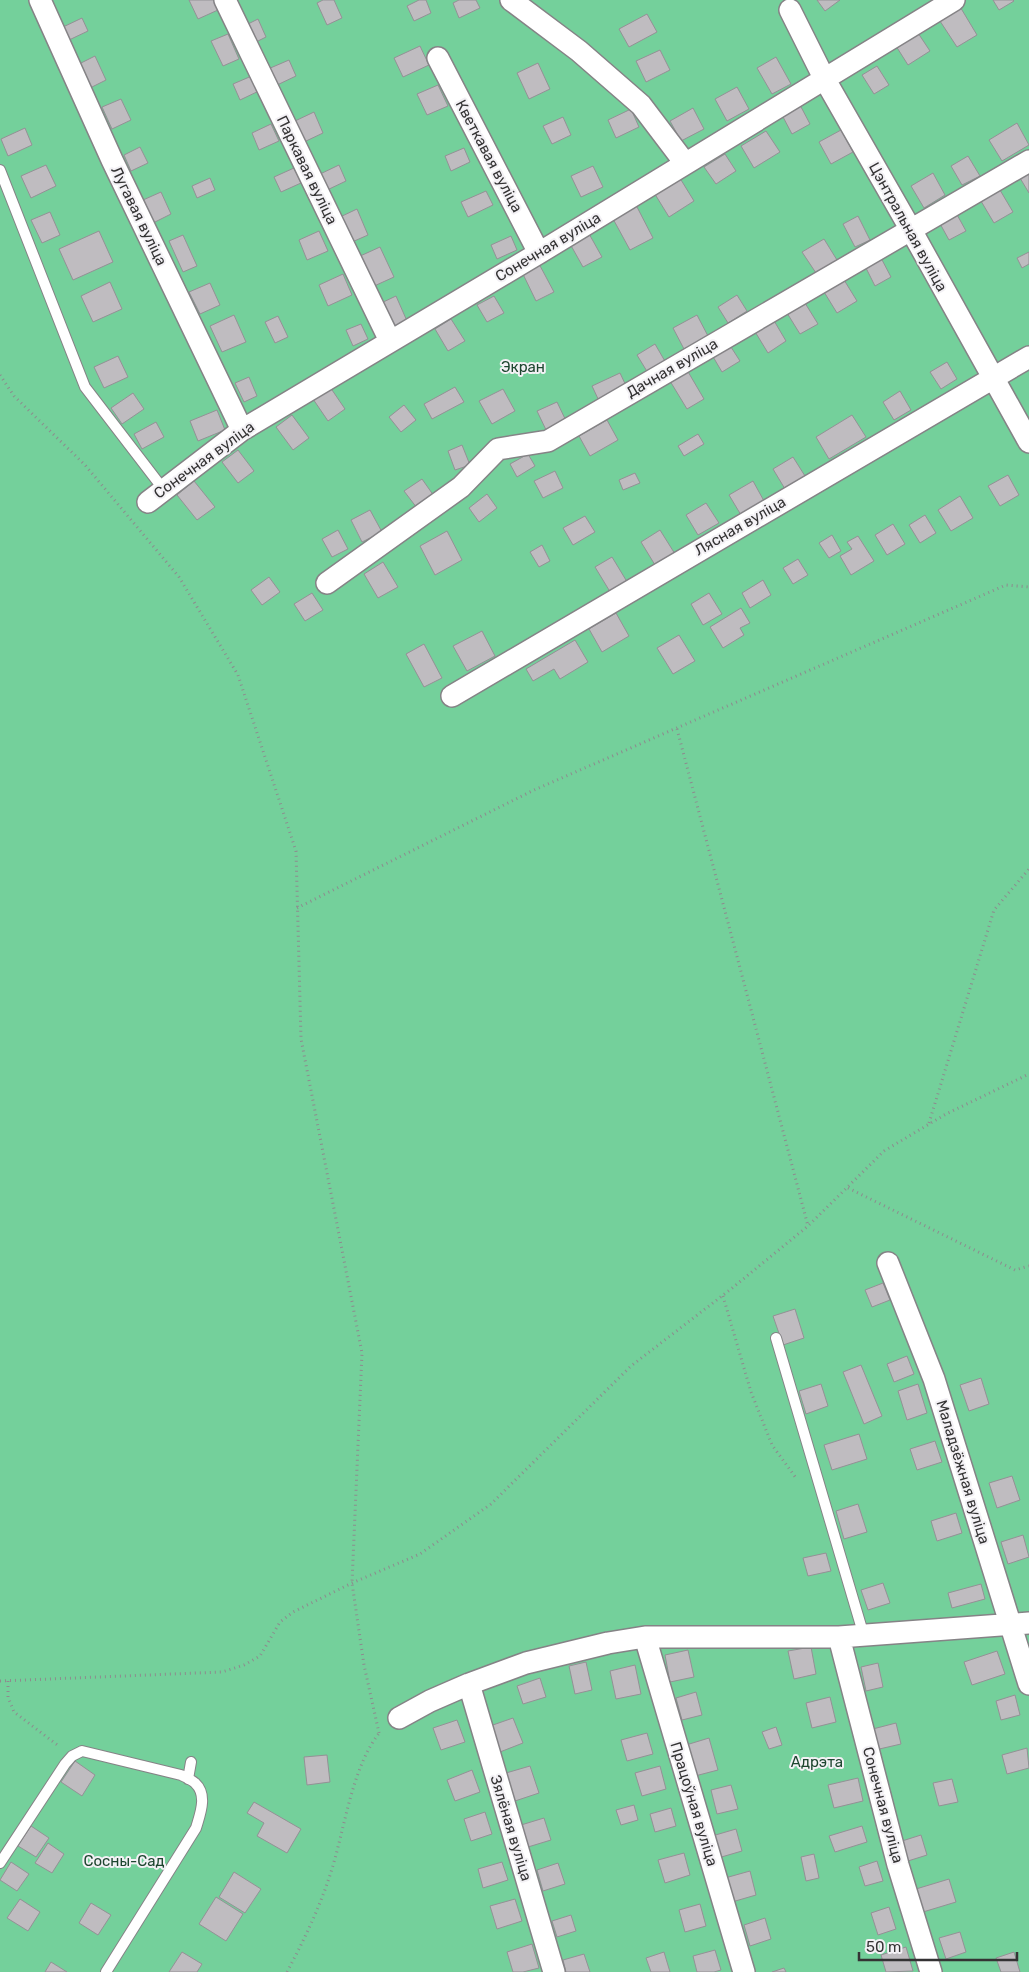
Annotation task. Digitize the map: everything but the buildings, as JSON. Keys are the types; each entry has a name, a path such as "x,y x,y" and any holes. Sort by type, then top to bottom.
{"street":[{"name":"Лугавая вуліца","path":"40,0 112,160 242,430"},
{"name":"Паркавая вуліца","path":"224,0 390,341"},
{"path":"511,0 580,51 641,105 685,163"},
{"name":"Сонечная вуліца","path":"156,496 242,430 540,253 954,0"},
{"name":"Цэнтральная вуліца","path":"790,10 824,78 1029,442"},
{"name":"Кветкавая вуліца","path":"438,58 540,253"},
{"name":"Дачная вуліца","path":"327,583 461,487 498,449 548,440 1029,161"},
{"name":"Лясная вуліца","path":"452,696 1029,357"},
{"name":"Маладзёжная вуліца","path":"888,1263 934,1380 1020,1624 1029,1684"},
{"path":"398,1718 468,1684 526,1663 608,1643 645,1637 840,1637 1020,1624"},
{"name":"Працоўная вуліца","path":"645,1637 744,1972"},
{"name":"Сонечная вуліца","path":"840,1637 898,1864 931,1972"},
{"name":"Зялёная вуліца","path":"468,1684 554,1972"}],"lane":[{"path":"0,170 85,387 156,496"},
{"path":"776,1338 864,1636"},
{"path":"0,1862 65,1764 72,1756 82,1751 181,1775 195,1782 202,1794 202,1808 196,1828 106,1972"},
{"path":"188,1779 191,1762"}],"path":[{"path":"0,376 14,396 84,466 179,577 238,675 296,851 301,1039 362,1353 352,1582 364,1665 379,1733"},
{"path":"298,908 534,790 1006,585 1029,588"},
{"path":"677,729 808,1226"},
{"path":"929,1124 994,910 1029,869"},
{"path":"0,1682 222,1672 244,1665 260,1656 280,1622 293,1612 352,1582 420,1554 491,1504 631,1366 723,1296 808,1226 884,1152 946,1114 1029,1074"},
{"path":"848,1188 1016,1270 1029,1266"},
{"path":"723,1296 751,1392 772,1446 796,1478"},
{"path":"8,1681 8,1697 14,1712 72,1756"},
{"path":"287,1972 314,1919 331,1873 361,1762 379,1733 398,1718"}],"green space":[{"path":"0,0 1029,0 1029,1972 0,1972"}],"park label":[{"name":"Экран","path":"523,367"},
{"name":"Адрэта","path":"817,1762"},
{"name":"Сосны-Сад","path":"124,1861"}]}
